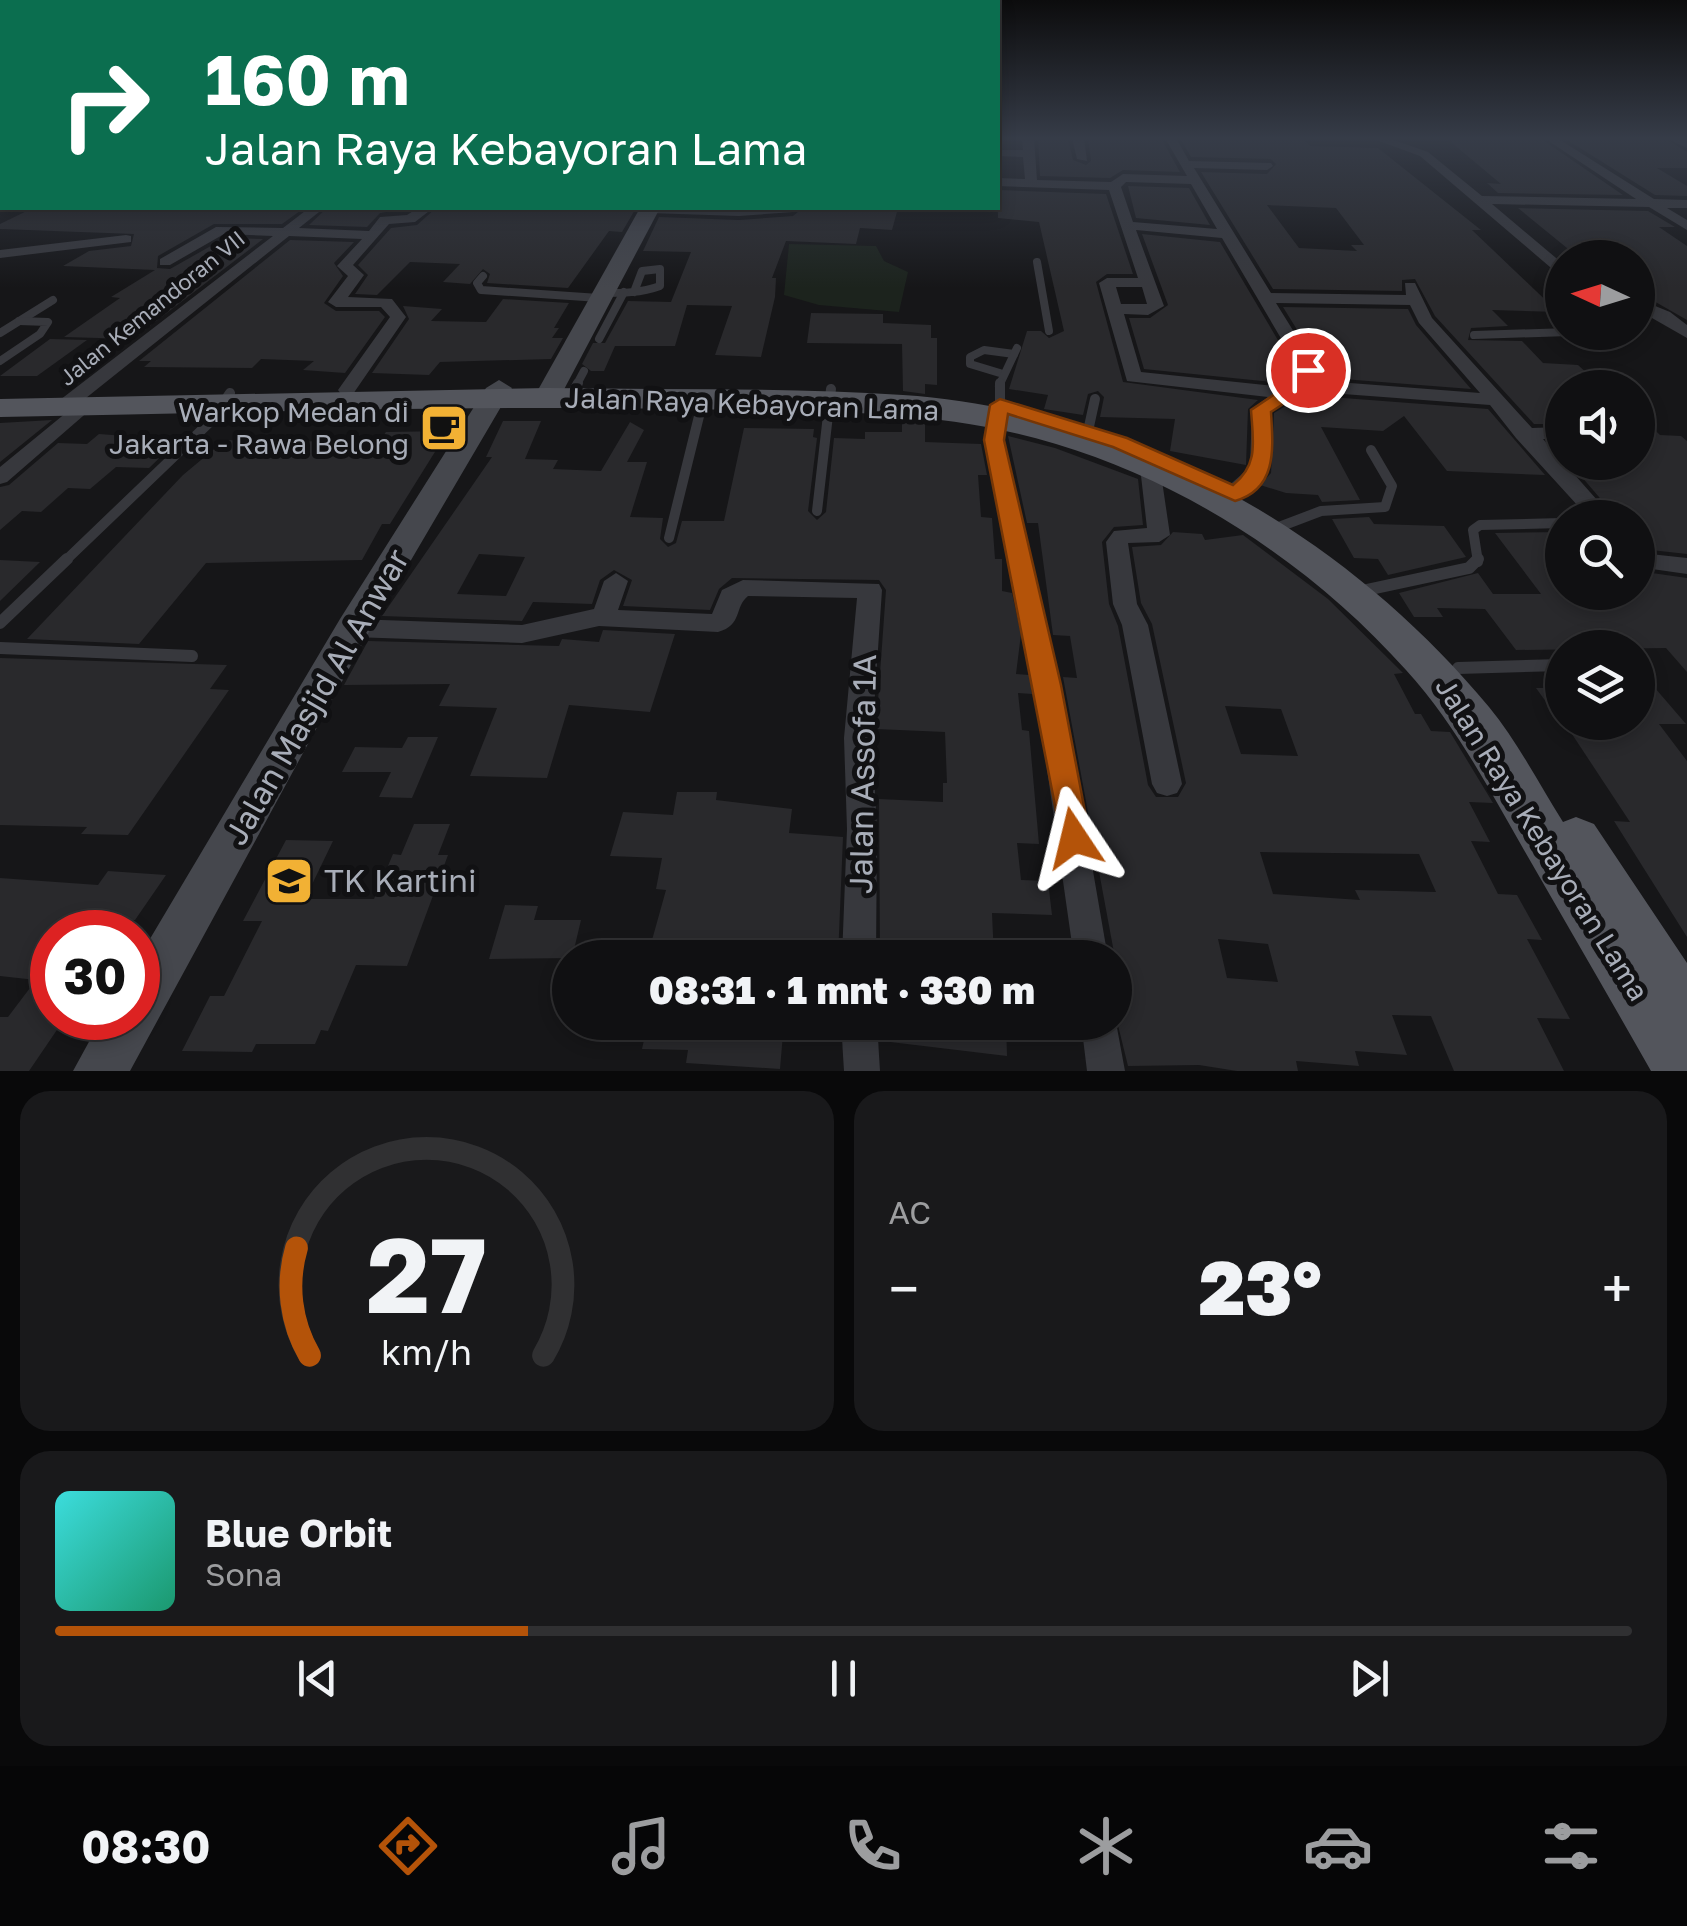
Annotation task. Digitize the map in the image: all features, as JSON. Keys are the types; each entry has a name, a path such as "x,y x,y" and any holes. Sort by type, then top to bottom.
{"main road":[{"name":"Jalan Raya Kebayoran Lama","path":"0,408 80,402 497,393 566,388 714,396 830,396 930,406 1000,400 1092,414 1279,526 1366,590 1419,623 1499,718 1548,818 1686,1071"},
{"name":"Jalan Raya Kebayoran Lama","path":"0,398 80,402"},
{"name":"Jalan Raya Kebayoran Lama","path":"1000,400 1080,442 1230,498"},
{"name":"Jalan Raya Kebayoran Lama","path":"1366,590 1437,670 1548,818 1687,1016"}],"street":[{"path":"1114,309 1154,308 1115,188"},
{"path":"1202,188 1308,368 1293,389 1260,411 1264,460 1256,477 1230,498"},
{"path":"1465,188 1545,256"},
{"path":"1628,188 1687,226"},
{"path":"1479,200 1687,204"},
{"name":"Jalan Kemandoran VII","path":"0,478 80,402 314,210"},
{"path":"328,394 398,316 386,302 336,303 356,275 344,266 385,220 410,219 423,210"},
{"path":"566,388 615,294 648,210"},
{"path":"694,210 766,210"},
{"path":"1126,225 1230,234"},
{"path":"165,262 221,230 373,235"},
{"path":"0,254 126,239"},
{"path":"1148,282 1107,283 1130,374 1139,380 1492,399"},
{"path":"1269,298 1413,293 1424,320 1585,500"},
{"path":"1655,311 1687,333"},
{"name":"Jalan Masjid Al Anwar","path":"160,968 353,628 497,393"},
{"path":"1000,400 994,440 1048,685 1087,940"},
{"path":"1523,434 1545,434"},
{"path":"1150,468 1159,535 1122,536 1117,542 1125,604 1135,625 1167,784"},
{"path":"1655,561 1687,566"},
{"path":"353,628 522,634 557,623 602,618 616,581"},
{"name":"Jalan Assofa 1A","path":"602,618 718,623 728,612 732,596 743,588 870,590 858,738 862,829 859,940"},
{"path":"100,1071 118,1040"},
{"path":"863,1040 870,1070"},
{"path":"1102,1040 1106,1071"}],"lane":[{"path":"1036,262 1049,331"},
{"path":"483,276 477,283 481,290 615,294 599,340"},
{"path":"0,333 53,300"},
{"path":"0,361 47,327 48,322 19,321"},
{"path":"1474,335 1545,333"},
{"path":"984,350 1015,351 1000,400 970,364 970,357 984,350"},
{"path":"669,538 714,396"},
{"path":"818,511 830,396"},
{"path":"0,623 211,421 226,398"},
{"path":"1279,526 1321,511 1385,507 1394,498 1394,486 1371,450"},
{"path":"1366,590 1469,568 1478,562 1472,542 1473,530 1480,525 1545,524"},
{"path":"0,648 192,656"},
{"path":"1458,668 1545,665"}],"shaded area":[{"path":"789,244 876,246 884,261 908,272 899,312 819,305 784,295"}],"building":[{"path":"1128,188 1189,188 1210,225 1136,218"},
{"path":"1211,188 1428,188 1481,230 1472,230 1545,300 1545,312 1492,310 1508,326 1471,328 1468,340 1522,341 1543,363 1578,365 1583,370 1545,370 1545,424 1534,424 1435,316 1415,279 1402,280 1402,291 1273,289","holes":["1267,205 1336,208 1364,245 1351,245 1357,251 1299,248"]},
{"path":"1492,188 1613,188 1623,195 1498,193"},
{"path":"1644,188 1687,188 1687,196 1655,195"},
{"path":"1000,190 1106,194 1133,274 1107,274 1096,282 1123,382 1258,400 1248,409 1246,465 1170,451 1175,419 1100,417 1104,397 1098,391 1088,394 1083,415 1044,409 1048,395 1009,389 1027,331 1041,331 1049,338 1064,331 1039,222 998,218"},
{"path":"1518,208 1648,211 1675,227 1659,227 1687,246 1687,320 1655,302 1655,240 1557,240"},
{"path":"29,210 301,210 282,224 214,224 158,256 157,268 170,269 225,238 263,239 133,339 64,337 120,298 111,297 155,270 63,266 89,251 131,246 134,234 0,229 0,224"},
{"path":"325,210 399,210 380,213 367,227 309,225"},
{"path":"434,210 635,210 622,232 609,231 568,288 487,283 490,274 483,269 470,284 443,282 460,264 410,262 377,295 355,294 368,275 358,265 391,228 417,225"},
{"path":"800,210 897,210 892,230 860,228 856,244 786,241 772,278 776,278 775,297 761,357 715,355 732,306 687,305 675,346 615,346 604,371 591,371 582,364 593,343 605,343 628,301 671,302 691,252 643,251 659,217 739,220 793,216"},
{"path":"1142,234 1220,242 1295,369 1290,379 1283,383 1144,369 1129,318 1150,318 1168,305"},
{"path":"290,240 354,242 334,263 343,276 324,303 336,311 379,311 385,317 345,373 303,370 314,361 261,359 252,368 144,367 151,361 139,361"},
{"path":"503,299 569,303 554,328 559,328 552,338 563,338 551,359 440,362 429,375 372,373 409,319 403,306 442,309 431,321 486,322"},
{"path":"1283,307 1408,309 1416,325 1471,389 1317,377 1320,367"},
{"path":"811,313 883,314 883,323 931,325 931,338 937,338 937,385 925,384 925,394 903,391 902,344 807,343"},
{"path":"50,339 87,340 37,376 0,376"},
{"path":"1304,395 1488,409 1545,475 1447,471 1404,416 1383,431 1321,427 1360,500 1322,502 1318,495 1286,493 1260,485 1271,473 1274,413"},
{"path":"52,420 0,462 0,423"},
{"path":"902,420 925,422 925,442 981,444 987,475 978,475 981,517 992,518 995,559 1002,559 1002,591 1012,593 1021,634 1016,674 1029,675 1032,694 1018,693 1022,730 1029,731 1039,844 1017,843 1021,880 1048,881 1052,915 992,913 993,940 880,940 879,799 943,802 943,783 947,783 945,732 876,729 886,590 879,580 732,578 719,589 710,610 623,606 632,580 614,570 600,580 592,604 533,602 522,621 382,616 492,457 486,457 503,421 541,421 525,459 558,460 553,469 601,471 630,422 644,430 627,462 647,462 630,517 663,518 660,539 668,547 676,543 682,521 724,521 744,428 814,429 813,437 817,438 808,511 817,520 826,512 834,438 865,439 865,432 902,432","holes":["479,554 525,557 506,596 457,594"]},
{"path":"1655,430 1687,441 1687,554 1655,550 1655,500 1602,500 1584,480 1655,480"},
{"path":"448,431 390,524 382,524 362,560 206,563 139,644 27,639 183,475 225,440 249,441 237,454 287,454 298,441 378,443 386,432"},
{"path":"99,434 178,440 149,468 116,467 90,489 68,488 41,512 22,511 0,530 0,487 9,485 58,443 87,444"},
{"path":"1008,436 1055,448 1138,479 1143,525 1114,527 1102,542 1109,604 1118,626 1148,785 1156,797 1178,797 1186,783 1152,624 1141,603 1132,547 1161,545 1173,532 1202,534 1205,540 1243,535 1328,599 1403,673 1394,674 1415,714 1421,714 1431,731 1450,732 1493,803 1469,802 1490,842 1471,841 1498,894 1517,895 1542,940 1527,939 1570,1019 1537,1018 1564,1071 1454,1071 1431,1016 1392,1015 1407,1055 1355,1051 1359,1066 1296,1061 1298,1071 1237,1071 1199,1065 1128,1066 1122,1040 1132,1040 1132,940 1112,940 1063,677 1077,678 1070,636 1053,635 1038,523 1027,523","holes":["1225,706 1281,709 1298,756 1241,754","1260,852 1419,854 1436,892 1355,890 1360,900 1273,894","1218,939 1268,944 1278,982 1227,978"]},
{"path":"1369,517 1374,524 1444,526 1466,557 1388,575 1378,559 1354,558 1332,519"},
{"path":"1545,532 1545,610 1655,610 1655,573 1687,578 1687,672 1666,648 1655,648 1655,630 1545,630 1545,650 1516,650 1485,609 1437,608 1443,617 1414,617 1399,593 1478,573 1493,594 1541,594 1495,533"},
{"path":"0,560 40,562 0,601"},
{"path":"603,630 675,634 650,712 569,705 547,778 470,776 497,708 439,706 450,684 344,685 368,641 559,646 562,639 599,642"},
{"path":"0,658 227,665 210,689 229,690 128,835 81,834 87,827 0,825"},
{"path":"1655,688 1686,724 1659,724 1687,761 1687,937 1614,821 1630,822 1576,740 1655,740"},
{"path":"408,737 438,737 412,798 379,797 391,772 342,772 355,747 402,748"},
{"path":"677,792 717,792 716,800 792,809 789,833 843,837 839,940 652,940 666,890 656,889 662,858 610,856 623,812 673,815"},
{"path":"414,824 450,824 438,855 448,855 407,966 356,965 328,1031 321,1030 315,1044 256,1044 252,1052 182,1051 210,996 224,996 262,921 243,921 286,840 333,841 305,899 374,899 393,854 401,855"},
{"path":"108,871 166,875 142,910 30,910 30,979 0,976 0,878 98,885"},
{"path":"505,905 538,906 534,920 581,920 576,940 552,940 552,958 489,959"},
{"path":"30,988 30,1040 50,1040 29,1071 0,1071 0,1017 8,1017"},
{"path":"644,1040 782,1040 780,1069 686,1063 688,1050 642,1049"},
{"path":"1007,1040 1007,1056 882,1041"}],"place":[{"name":"Warkop Medan di Jakarta - Rawa Belong","path":"444,428"},
{"name":"TK Kartini","path":"289,881"}],"route":[{"path":"1074,838 1048,685 994,440 1000,405 1120,442 1235,494 1256,477 1264,460 1260,411 1300,385 1308,370"}]}
